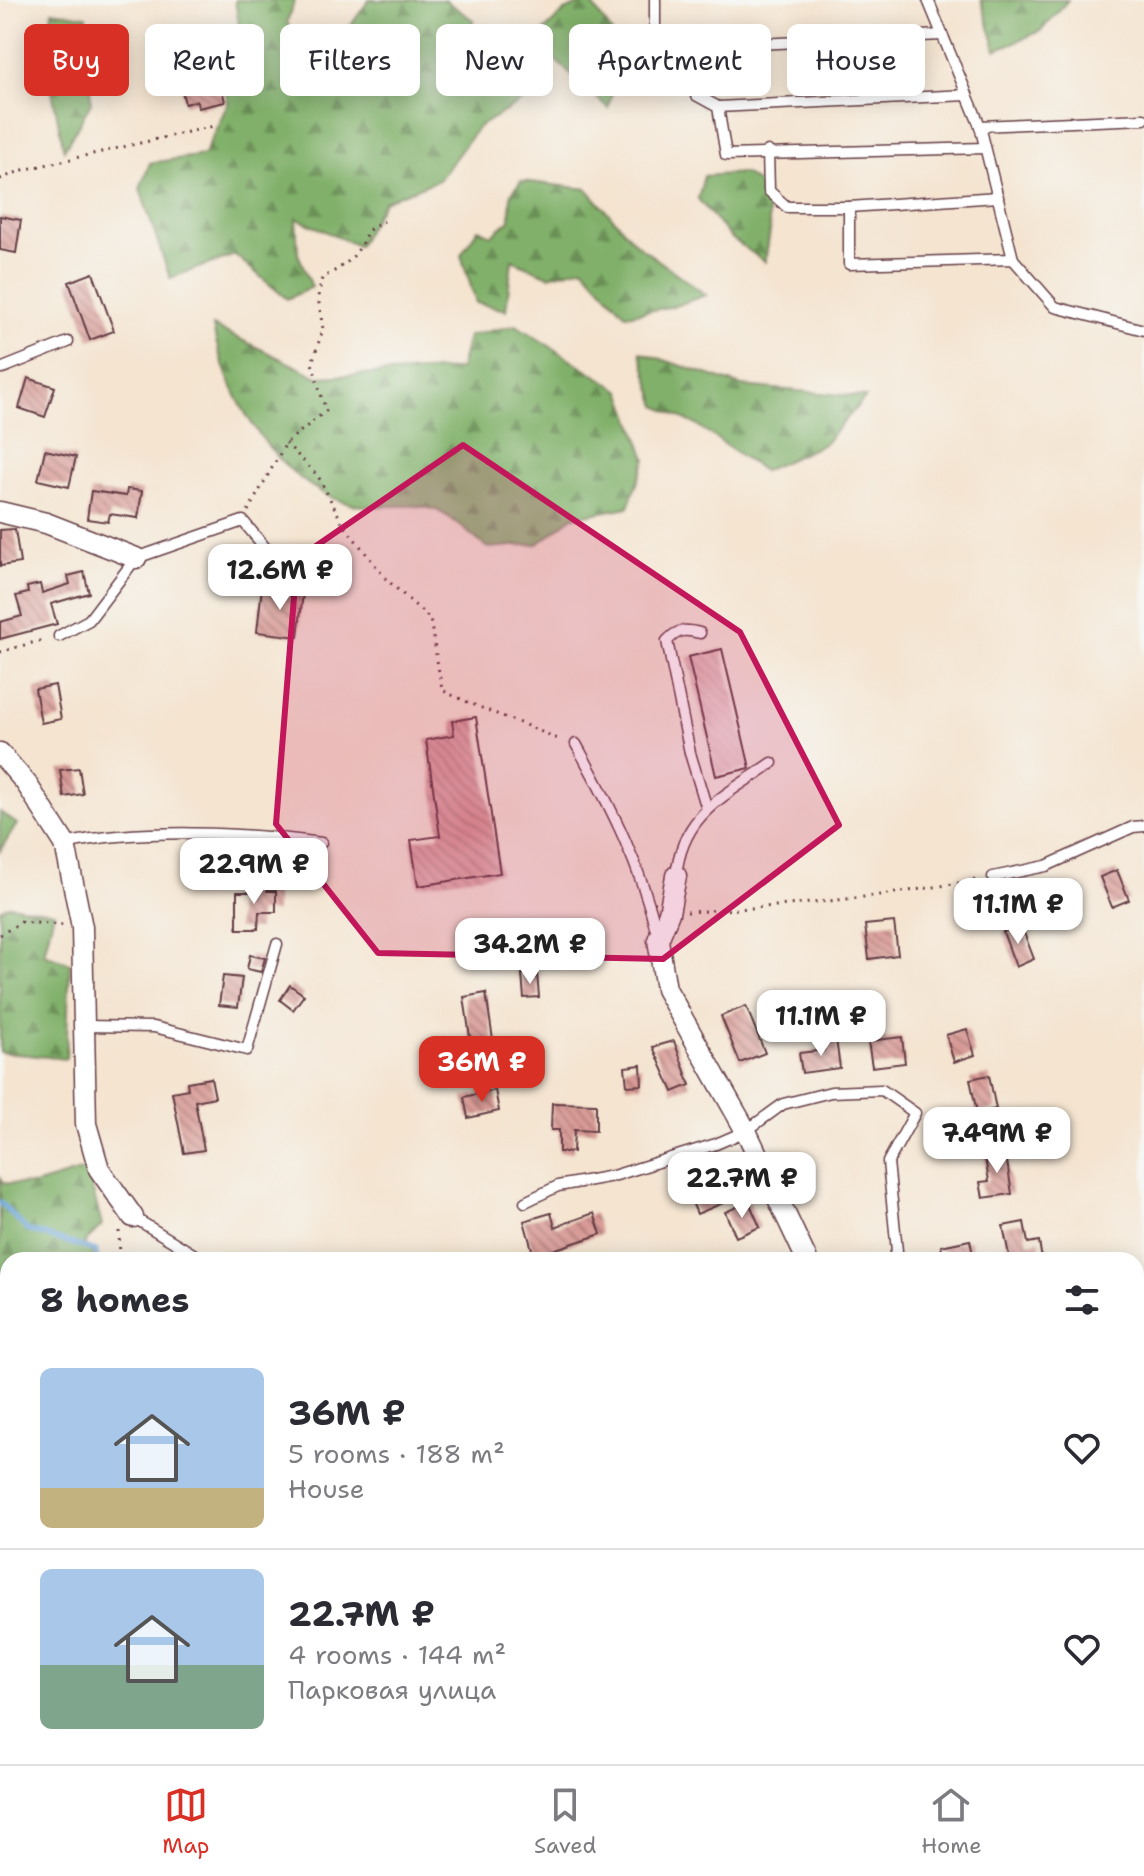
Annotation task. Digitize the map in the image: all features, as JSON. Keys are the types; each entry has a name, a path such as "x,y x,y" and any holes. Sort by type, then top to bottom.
{"street":[{"path":"0,512 46,523 136,558"},
{"path":"0,753 26,783 65,844 82,927 86,1124 99,1169 133,1217"},
{"path":"676,876 669,913 658,940 666,989 746,1131 803,1252"}],"lane":[{"path":"655,0 655,24"},
{"path":"928,0 980,126 1013,259 1055,307 1144,330"},
{"path":"942,35 697,47 681,71 696,95 718,107 967,95"},
{"path":"718,107 726,155 768,151 985,148"},
{"path":"980,126 1144,119"},
{"path":"768,151 769,191 787,207 849,207 998,197"},
{"path":"849,207 849,264 1013,259"},
{"path":"1,370 68,342"},
{"path":"59,636 89,620 136,558 243,521 267,550 278,575"},
{"path":"700,633 685,629 667,641 690,753 707,809"},
{"path":"576,744 607,800 647,890 658,940"},
{"path":"676,876 685,835 707,809 772,763"},
{"path":"993,877 1046,866 1133,827 1144,826"},
{"path":"65,844 104,835 277,836 321,843"},
{"path":"84,1026 154,1027 247,1050 277,944"},
{"path":"525,1202 558,1186 668,1160 746,1131 783,1104 831,1092 882,1090 915,1113 888,1162 896,1252"},
{"path":"133,1217 190,1252"}],"path":[{"path":"0,179 23,170 214,126"},
{"path":"243,521 286,443 326,411 312,363 323,329 318,297 322,278 347,264 361,251 367,231 384,221"},
{"path":"286,443 318,476 343,524 386,579 430,619 442,690 477,708 515,718 563,742 576,744"},
{"path":"0,652 59,636"},
{"path":"669,913 780,906 932,888 993,877"},
{"path":"0,935 21,922 82,927"}],"highlighted area":[{"path":"463,445 740,632 839,825 663,959 378,953 276,824 297,559"}],"green space":[{"path":"235,0 295,0 288,24 280,24 280,96 420,96 420,24 352,24 369,0 445,0 473,20 473,24 436,24 436,96 523,96 526,99 478,127 439,180 384,201 358,246 296,218 298,254 312,287 287,299 235,255 170,278 140,189 150,163 204,155 228,103 227,96 264,96 264,24 239,24"},
{"path":"589,0 606,24 569,24 569,73 553,57 551,24 565,11"},
{"path":"981,0 1068,0 1041,31 996,50"},
{"path":"52,11 87,16 87,24 51,24"},
{"path":"53,96 91,96 91,103 64,150"},
{"path":"595,96 611,96 608,108"},
{"path":"743,173 765,188 770,231 765,262 730,237 698,199 704,176"},
{"path":"521,181 587,189 636,244 706,295 675,306 626,315 583,267 549,276 512,260 506,310 476,303 461,255 478,229 492,235 510,220 511,194"},
{"path":"516,325 621,391 646,459 628,507 573,517 538,544 488,548 433,509 347,503 322,492 298,476 277,456 242,407 229,380 213,326 318,377 460,369 468,336"},
{"path":"640,352 742,386 866,397 824,444 763,471 697,425 657,406"},
{"path":"0,812 17,824 0,851"},
{"path":"9,905 54,912 44,954 70,963 66,1059 0,1052 0,909"},
{"path":"87,1169 102,1225 84,1243 91,1252 0,1252 0,1177 3,1183 34,1185"}],"building":[{"path":"183,96 224,96 225,102 198,108 197,101 185,104"},
{"path":"0,216 21,220 16,253 0,250"},
{"path":"93,273 114,331 90,340 69,282"},
{"path":"28,378 55,387 45,417 19,408"},
{"path":"45,450 76,457 69,487 38,480"},
{"path":"127,489 142,491 138,518 110,514 108,522 87,519 91,491 126,496"},
{"path":"15,529 20,563 0,566 0,530"},
{"path":"84,572 89,593 51,604 57,624 0,639 0,622 22,616 16,596 28,593 27,587 40,584 42,593 70,584 68,576"},
{"path":"262,587 303,592 298,637 257,632"},
{"path":"722,649 750,768 716,776 688,657"},
{"path":"55,685 61,719 41,723 35,689"},
{"path":"476,717 500,873 418,886 411,840 440,836 426,740 454,735 452,721"},
{"path":"79,768 83,794 64,797 60,770"},
{"path":"1117,870 1129,900 1112,907 1100,877"},
{"path":"250,884 267,884 267,891 276,891 276,912 259,912 258,929 237,929 237,892 250,892"},
{"path":"894,922 898,955 869,959 865,925"},
{"path":"1021,925 1034,959 1016,967 1003,932"},
{"path":"250,955 265,958 261,972 247,969"},
{"path":"537,973 539,997 524,998 522,974"},
{"path":"223,976 242,978 238,1007 219,1005"},
{"path":"290,985 304,995 293,1010 280,1000"},
{"path":"486,993 493,1040 471,1044 464,997"},
{"path":"746,1006 765,1053 740,1063 721,1016"},
{"path":"967,1029 975,1055 954,1062 946,1035"},
{"path":"902,1037 905,1063 872,1067 868,1041"},
{"path":"836,1039 840,1068 802,1073 799,1053 824,1050 823,1040"},
{"path":"674,1041 690,1085 673,1092 653,1047"},
{"path":"641,1065 642,1085 627,1086 625,1067"},
{"path":"989,1075 996,1109 977,1113 970,1079"},
{"path":"211,1078 215,1097 195,1101 204,1150 184,1153 172,1092 188,1089 187,1082"},
{"path":"495,1090 499,1111 468,1118 464,1097"},
{"path":"552,1103 596,1104 596,1131 574,1130 573,1152 559,1152 559,1130 551,1130"},
{"path":"1005,1148 1012,1194 983,1198 980,1182 989,1181 984,1152"},
{"path":"713,1177 723,1203 697,1214 686,1188"},
{"path":"749,1202 760,1227 736,1237 725,1212"},
{"path":"551,1213 555,1227 594,1213 601,1234 547,1252 533,1252 524,1221"},
{"path":"1024,1222 1028,1243 1039,1241 1041,1252 1008,1252 1003,1226"},
{"path":"970,1240 972,1252 942,1252 941,1246"}],"waterway":[{"path":"0,1202 27,1230 96,1252"},
{"path":"201,1764 216,1764"}]}
